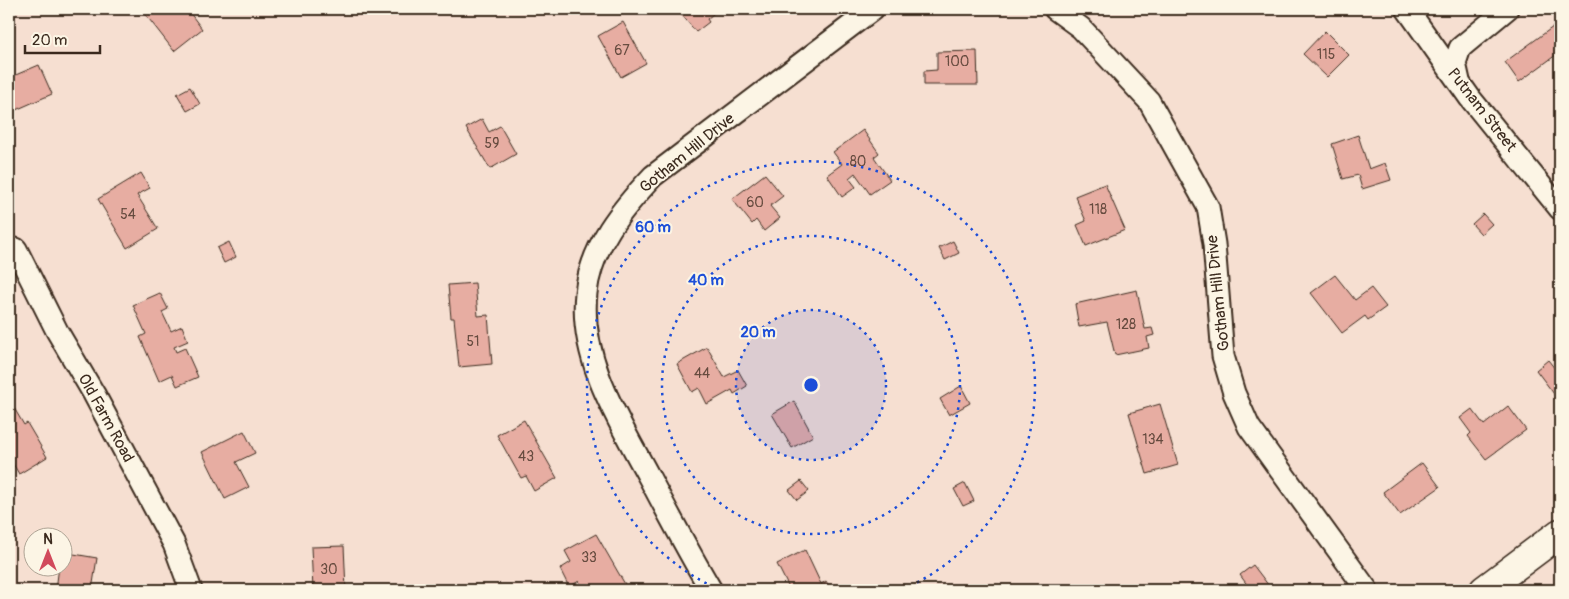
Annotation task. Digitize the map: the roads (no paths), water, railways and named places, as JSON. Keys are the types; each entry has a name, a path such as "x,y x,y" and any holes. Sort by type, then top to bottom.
{"main road":[{"path":"1484,590 1560,533"}],"street":[{"name":"Gotham Hill Drive","path":"711,590 623,429 601,382 589,344 587,320 586,292 594,260 606,234 624,206 653,176 873,9"},
{"name":"Gotham Hill Drive","path":"1055,9 1081,28 1149,101 1208,207 1214,244 1223,356 1234,393 1249,427 1367,590"},
{"name":"Putnam Street","path":"1407,9 1459,82 1560,209"},
{"path":"1459,82 1455,62 1460,48 1507,9"},
{"name":"Old Farm Road","path":"16,249 57,332 94,394 174,544 191,590"}]}
